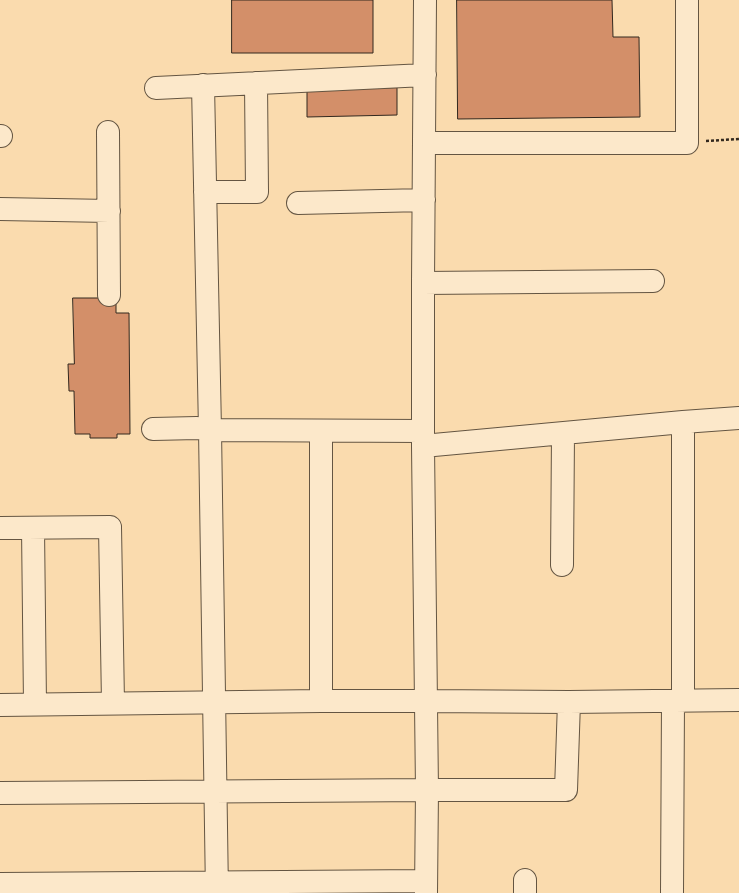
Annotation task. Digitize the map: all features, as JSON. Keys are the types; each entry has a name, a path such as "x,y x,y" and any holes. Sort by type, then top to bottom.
{"street":[{"path":"0,884 217,888 426,887 427,790 423,439 425,0"},
{"path":"424,143 687,143 687,0"},
{"path":"156,88 425,76"},
{"path":"206,192 257,192 256,83"},
{"path":"203,85 217,888"},
{"path":"108,132 109,295"},
{"path":"298,203 424,200"},
{"path":"0,209 109,211"},
{"path":"423,283 653,281"},
{"path":"153,429 197,428 210,430 321,431 423,439 563,434 739,418"},
{"path":"672,893 678,701 682,422"},
{"path":"321,431 321,701"},
{"path":"562,565 563,434"},
{"path":"0,528 110,528 113,703"},
{"path":"33,528 35,704"},
{"path":"0,705 321,701 568,702 739,700"},
{"path":"0,793 566,790 568,702"}],"path":[{"path":"687,143 739,139"}],"building":[{"path":"232,0 373,0 373,53 232,53"},
{"path":"457,0 612,0 613,37 639,37 640,117 458,119"},
{"path":"397,88 397,115 307,117 307,90"},
{"path":"73,298 116,298 116,313 129,313 130,434 117,434 117,438 90,438 90,434 75,434 74,391 69,391 68,364 74,364"}]}
